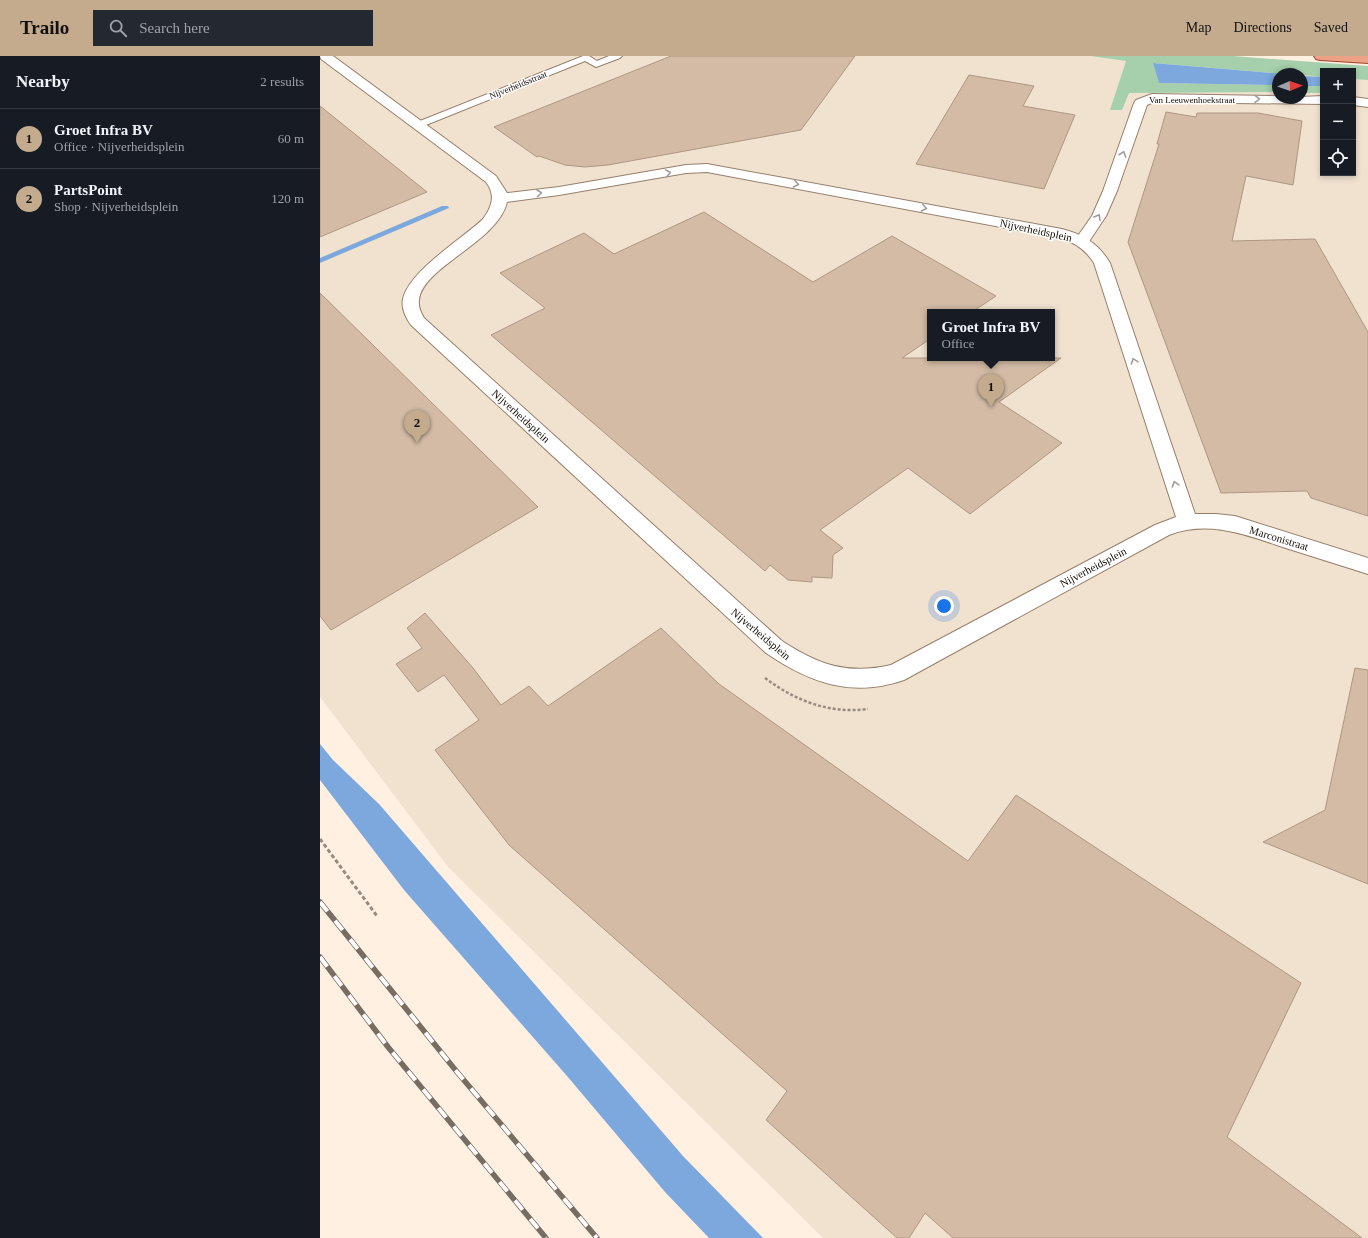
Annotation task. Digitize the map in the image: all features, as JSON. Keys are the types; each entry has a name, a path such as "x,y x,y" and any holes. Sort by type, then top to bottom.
{"main road":[{"path":"1320,56 1368,59"}],"street":[{"path":"325,56 491,179 496,185 501,198"},
{"name":"Van Leeuwenhoekstraat","path":"1083,240 1099,216 1110,191 1140,102 1152,98 1320,100"},
{"path":"1356,101 1368,103"},
{"name":"Nijverheidsplein","path":"706,168 1062,234 1083,240 1096,252 1102,263 1187,521 1162,530 896,673 879,678 846,679 830,676 794,662 774,648 417,321 411,307 411,298 415,288 431,272 493,218 498,209 501,198 559,191 686,169 706,168"},
{"name":"Marconistraat","path":"1187,521 1223,522 1235,524 1368,566"}],"lane":[{"name":"Nijverheidsstraat","path":"418,125 586,58 596,64 617,56"}],"path":[{"path":"760,673 780,688 813,704 831,710 868,709"},
{"path":"320,839 376,916"}],"shaded area":[{"path":"320,56 1200,56 1368,68 1368,1238 823,1238 448,867 320,697"}],"green space":[{"path":"1091,56 1233,56 1368,66 1368,80 1356,79 1356,68 1320,68 1320,77 1308,76 1308,68 1272,68 1272,73 1154,63 1159,83 1272,85 1272,92 1129,93 1122,110 1110,110 1126,61"},
{"path":"1308,86 1320,86 1320,93 1308,93"}],"water":[{"path":"1153,63 1272,73 1272,85 1159,83"},
{"path":"1308,76 1320,77 1320,86 1308,86"},
{"path":"320,744 333,760 379,804 683,1156 763,1238 709,1238 665,1192 567,1076 404,890 320,780"}],"building":[{"path":"671,56 855,56 801,130 608,165 585,167 565,165 539,156 537,157 494,127"},
{"path":"969,75 1034,86 1023,106 1075,115 1044,189 916,164"},
{"path":"320,106 427,192 320,237"},
{"path":"1166,112 1196,117 1197,113 1258,113 1302,121 1293,185 1246,176 1232,241 1315,239 1368,332 1368,516 1311,498 1307,491 1221,493 1128,242 1159,144 1157,144"},
{"path":"704,212 813,282 892,236 996,296 976,309 927,309 927,341 902,358 927,358 927,361 1055,361 1055,358 1061,358 999,402 1062,443 970,514 908,468 820,530 843,548 833,555 832,578 812,577 812,582 788,580 770,565 765,571 491,335 545,308 500,273 584,233 614,254"},
{"path":"320,293 538,507 331,630 320,616"},
{"path":"425,613 473,668 501,705 529,686 548,706 661,628 719,684 968,861 1016,795 1301,983 1227,1137 1362,1238 953,1238 925,1213 909,1238 897,1238 766,1120 787,1091 509,845 435,750 479,720 444,675 418,692 396,664 422,648 407,628"},
{"path":"1355,668 1368,670 1368,884 1263,842 1325,810"}],"waterway":[{"path":"320,261 445,208"}],"railway":[{"path":"320,902 457,1072 597,1238"},
{"path":"320,957 388,1047 546,1238"}],"place":[{"name":"Groet Infra BV","path":"991,407"},
{"name":"PartsPoint","path":"417,443"}]}
